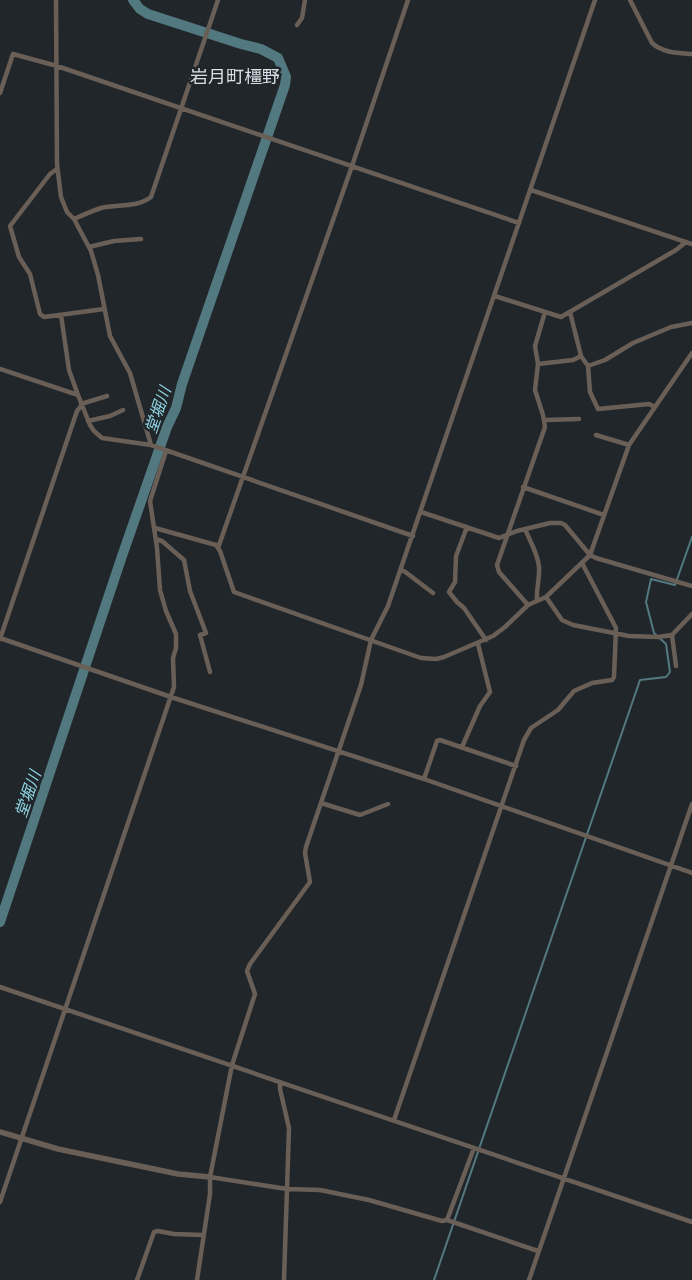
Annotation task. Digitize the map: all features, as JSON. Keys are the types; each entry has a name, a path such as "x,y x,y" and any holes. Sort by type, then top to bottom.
{"street":[{"path":"56,0 58,169 61,197 67,212 74,219 89,247 98,275 110,336 126,362 151,445"},
{"path":"74,219 100,209 132,205 148,200 151,197 218,0"},
{"path":"297,25 302,18 305,0"},
{"path":"218,548 408,0"},
{"path":"197,1280 210,1194 210,1177 232,1065 255,994 247,971 250,964 310,882 305,854 361,685 371,640 388,606 401,571 595,0"},
{"path":"630,0 652,43 658,48 675,53 692,54"},
{"path":"0,93 13,54 57,66 519,223"},
{"path":"58,169 50,174 12,223 10,228 19,257 30,274 40,314 44,317 104,309"},
{"path":"531,190 692,244"},
{"path":"89,247 114,241 141,240"},
{"path":"495,296 559,317 676,250 686,242"},
{"path":"528,605 499,572 497,565 544,429 545,420 535,390 538,364 535,346 545,312"},
{"path":"570,312 581,356 588,366 590,392 598,409 649,404 655,406"},
{"path":"62,314 69,370 88,421 94,431 102,438 151,445 242,475 413,536"},
{"path":"588,366 605,360 633,344 671,327 692,324"},
{"path":"155,528 212,543 218,548 234,592 421,658 428,660 444,657 478,644 499,632 528,605 546,597 590,555 629,446 692,353"},
{"path":"538,364 573,360 581,356"},
{"path":"0,369 78,395"},
{"path":"107,396 82,404 77,411 0,639 424,779 692,873"},
{"path":"88,421 110,416 123,410"},
{"path":"545,420 579,418"},
{"path":"596,436 629,446"},
{"path":"0,1202 174,687 173,658 176,648 176,634 166,611 160,590 155,528 150,501 166,451"},
{"path":"524,487 604,515"},
{"path":"421,512 497,538 525,529 555,522 561,523 565,525 590,555 692,586"},
{"path":"467,527 456,556 455,582 449,592 456,602 464,608 486,640"},
{"path":"525,529 538,559 537,600"},
{"path":"156,539 162,541 186,565 190,591 206,633 200,635 210,672"},
{"path":"394,1120 524,740 531,728 558,710 574,691 592,683 612,680 614,677 616,628 582,563"},
{"path":"401,571 404,571 432,593"},
{"path":"546,597 555,611 567,622 615,634 640,637 672,636 692,614"},
{"path":"672,636 676,666"},
{"path":"462,747 480,706 490,692 478,644"},
{"path":"424,779 437,741 440,740 516,766"},
{"path":"321,803 360,815 388,804"},
{"path":"529,1280 692,804"},
{"path":"0,986 692,1222"},
{"path":"280,1082 289,1128 284,1280"},
{"path":"0,1132 58,1148 178,1174 287,1189 320,1190 369,1200 451,1222 538,1252"},
{"path":"451,1222 474,1148"},
{"path":"137,1280 154,1232 203,1235"}],"waterway":[{"name":"堂堀川","path":"0,922 121,559 167,427 176,408 182,384 285,85 286,77 278,58 261,49 148,14 140,9 133,0"},
{"path":"434,1280 640,680 666,677 670,672 666,644 654,633 646,602 651,579 675,585 692,537"}],"district":[{"name":"岩月町橿野","path":"235,76"}]}
